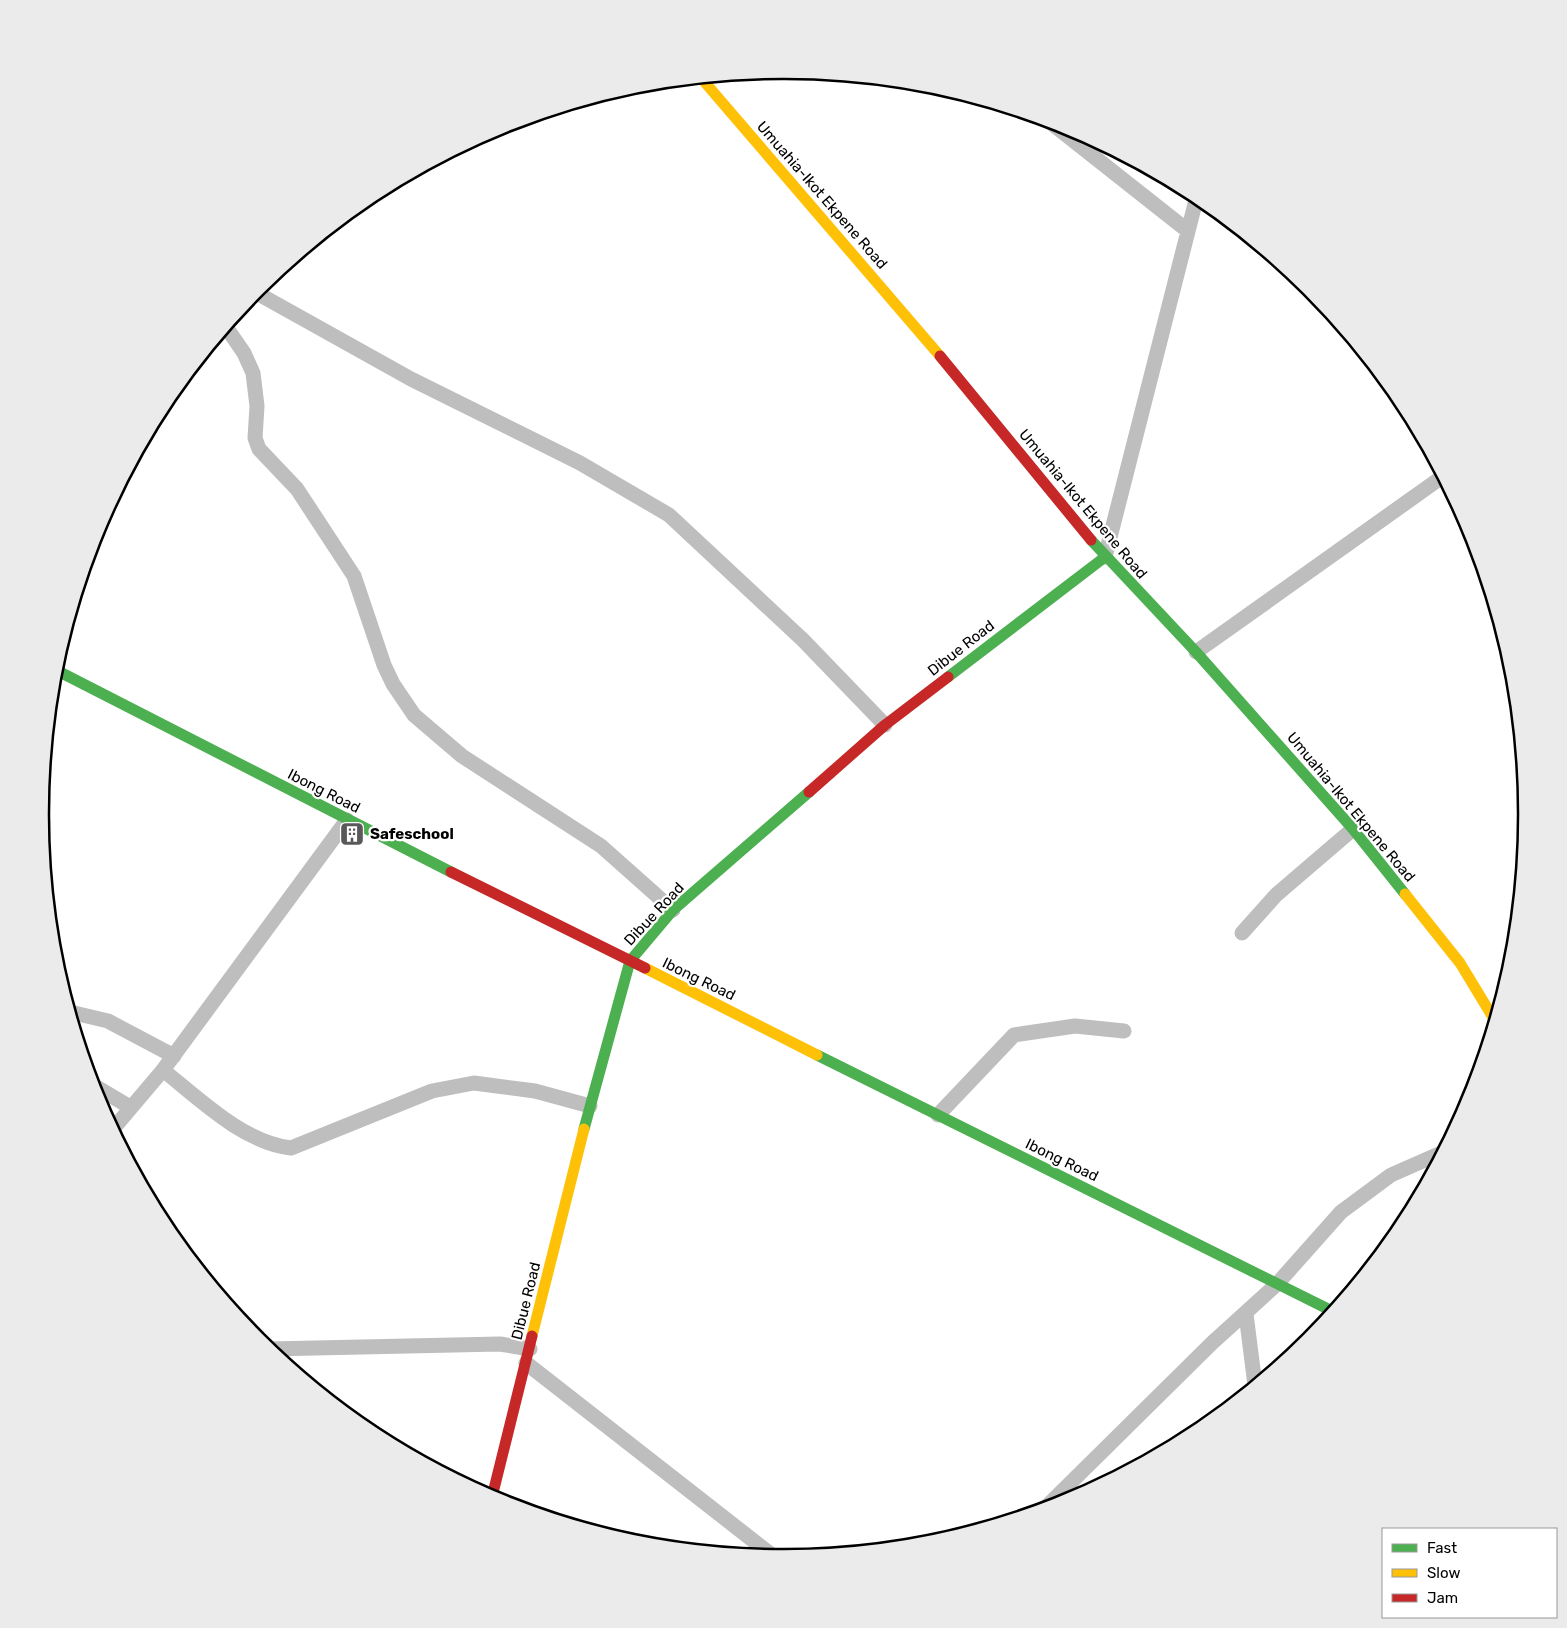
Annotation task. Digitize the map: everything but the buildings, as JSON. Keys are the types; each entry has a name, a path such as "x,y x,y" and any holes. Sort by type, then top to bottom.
{"street":[{"name":"Umuahia-Ikot Ekpene Road","path":"707,84 950,368 1105,557 1196,652 1353,828 1460,963 1476,986 1490,1013"},
{"path":"1069,137 1188,231"},
{"path":"1105,557 1195,205"},
{"path":"262,296 411,379 580,463 669,515 803,640 885,725"},
{"path":"229,332 248,360 253,373 257,406 255,438 259,449 297,489 354,576 392,684 414,715 462,756 601,846 673,910"},
{"path":"1196,652 1437,480"},
{"name":"Dibue Road","path":"494,1489 590,1106 630,962 673,910 885,725 1105,557"},
{"name":"Ibong Road","path":"63,673 347,820 1326,1309"},
{"path":"118,1123 164,1070 347,820"},
{"path":"1242,933 1276,895 1353,828"},
{"path":"77,1014 108,1021 174,1056"},
{"path":"938,1115 1014,1035 1075,1026 1124,1030"},
{"path":"164,1070 210,1108 253,1136 276,1146 291,1148 417,1097 474,1083 535,1091 590,1106"},
{"path":"104,1092 130,1108"},
{"path":"1057,1496 1212,1343 1277,1284 1341,1212 1391,1175 1433,1157"},
{"path":"1246,1314 1254,1378"},
{"path":"280,1349 500,1344 528,1356 763,1548"}],"traffic: fast":[{"path":"1091,540 1196,652 1353,829 1405,894"},
{"path":"948,677 1105,557"},
{"path":"63,673 451,872"},
{"path":"584,1129 630,961 673,910 809,792"},
{"path":"817,1055 1327,1308"}],"traffic: slow":[{"path":"706,84 940,356"},
{"path":"1405,894 1460,963 1490,1013"},
{"path":"645,968 817,1055"},
{"path":"532,1336 584,1129"}],"traffic: jam":[{"path":"940,356 1091,540"},
{"path":"809,792 885,725 948,677"},
{"path":"451,872 645,968"},
{"path":"494,1489 532,1336"}],"place":[{"name":"Safeschool","path":"352,834"}]}
